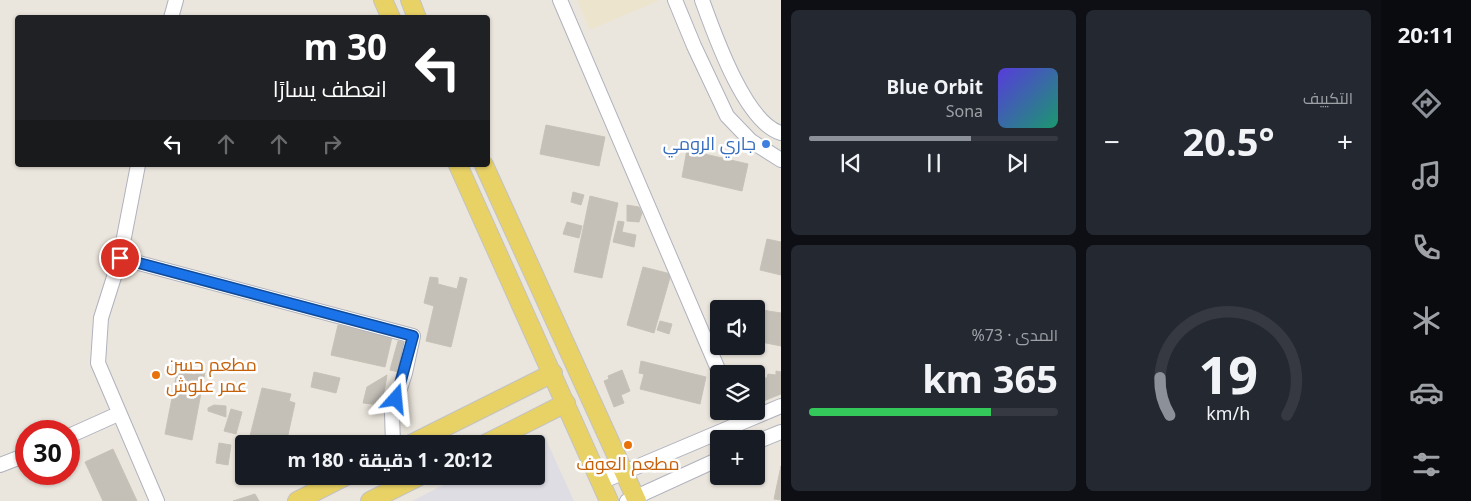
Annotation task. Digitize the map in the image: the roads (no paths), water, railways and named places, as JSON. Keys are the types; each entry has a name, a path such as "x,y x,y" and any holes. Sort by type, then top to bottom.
{"main road":[{"path":"383,0 390,15"},
{"path":"410,0 417,15"},
{"path":"459,167 609,501"},
{"path":"485,167 624,472 633,499"},
{"path":"429,435 552,372"},
{"path":"503,435 566,403"},
{"path":"297,501 328,485"},
{"path":"370,501 402,485"}],"street":[{"path":"172,15 176,0"},
{"path":"560,0 716,365"},
{"path":"675,0 727,116 751,141 781,160"},
{"path":"702,0 716,39 744,97 772,130 781,133"},
{"path":"138,167 120,258 101,318 98,363 118,414 157,501"},
{"path":"120,258 413,336 405,372 392,413 393,435"},
{"path":"765,410 781,406"},
{"path":"80,431 118,414"},
{"path":"601,482 732,420"},
{"path":"765,438 781,432"},
{"path":"0,465 15,459"},
{"path":"633,499 710,463"}],"place":[{"name":"جاري الرومي","path":"766,144"},
{"name":"مطعم حسن عمر علوش","path":"156,375"},
{"name":"مطعم العوف","path":"628,445"}]}
